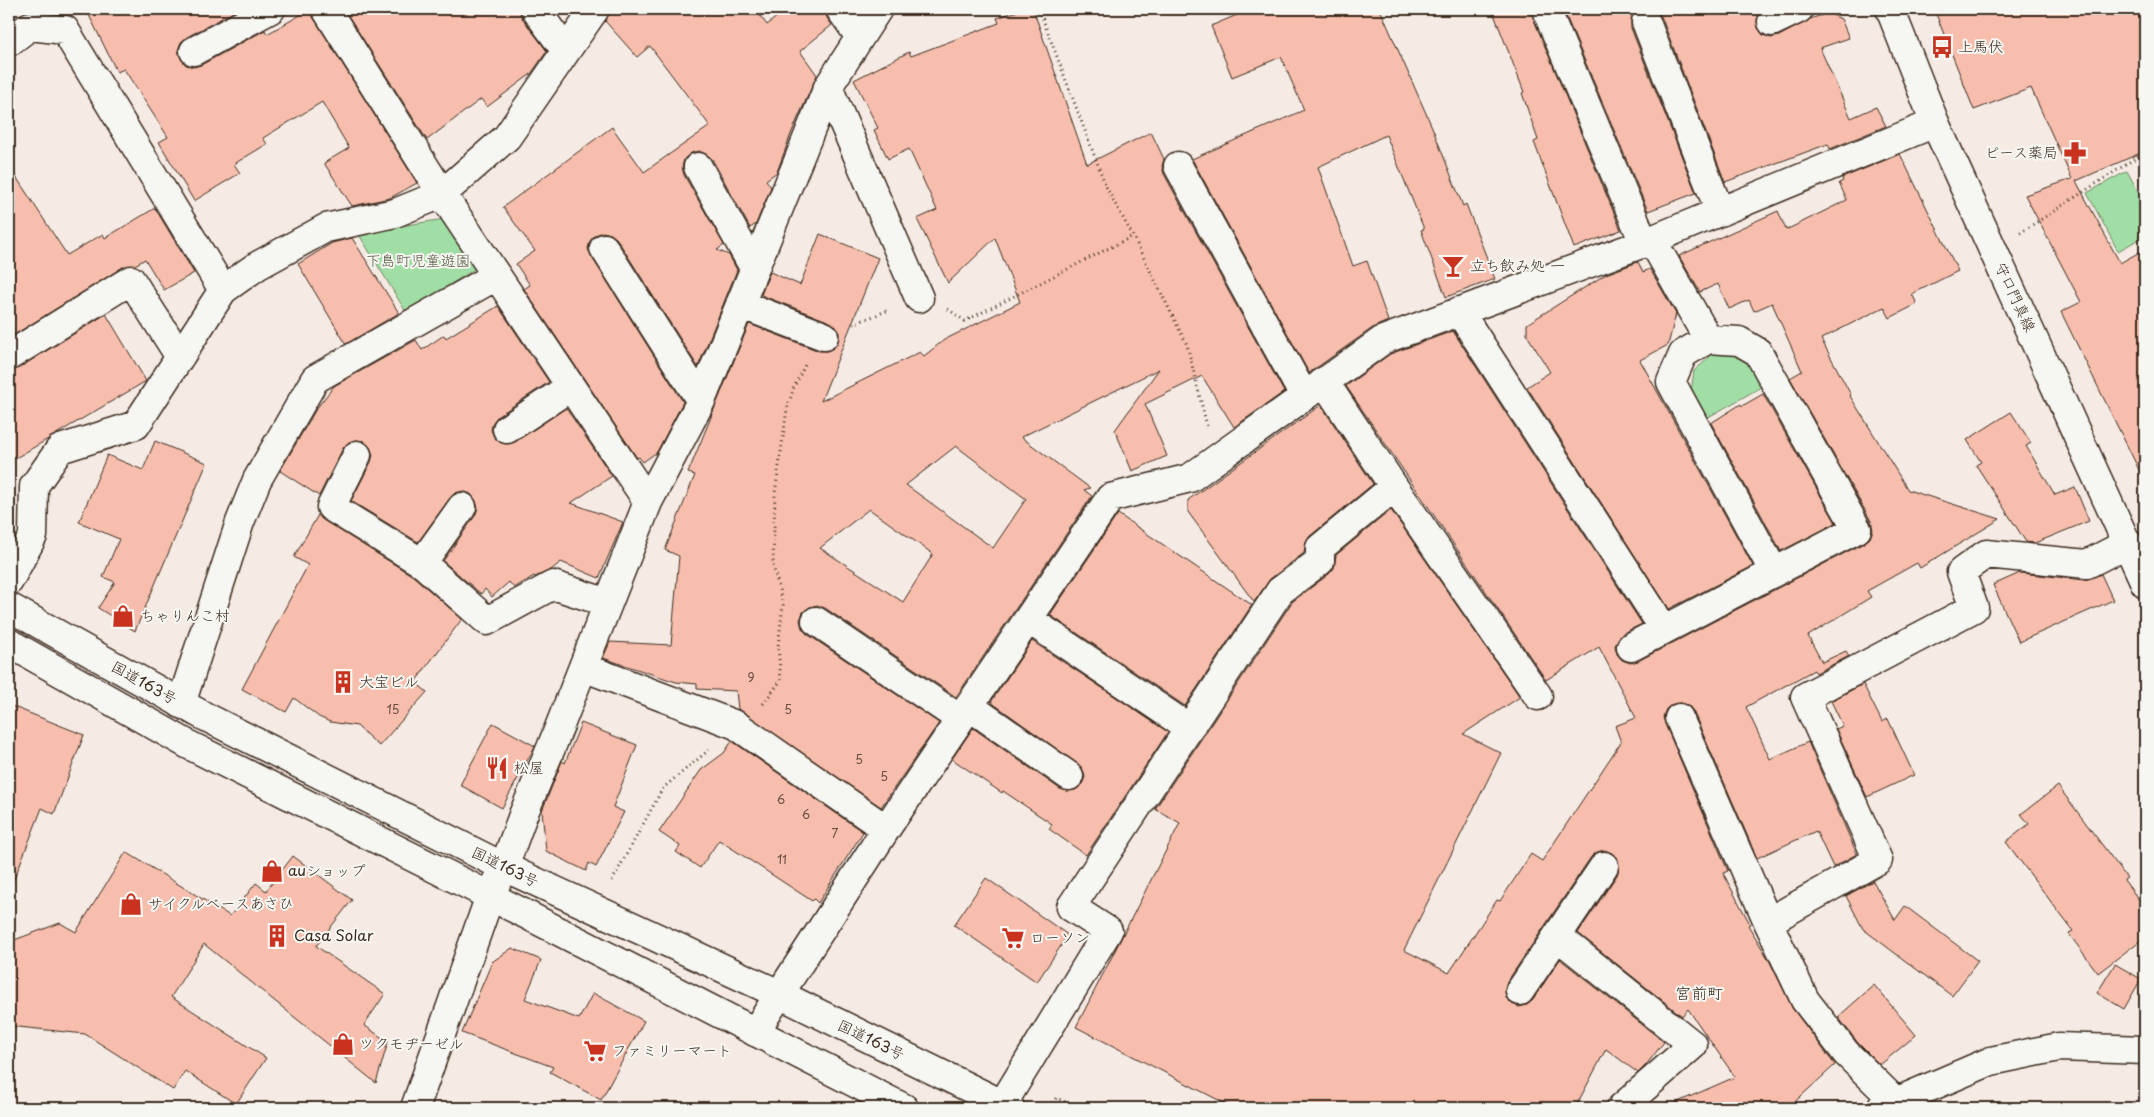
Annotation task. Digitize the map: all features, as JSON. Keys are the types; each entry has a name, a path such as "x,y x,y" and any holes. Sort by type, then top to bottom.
{"main road":[{"path":"194,52 271,9"},
{"path":"326,9 442,194 648,502"},
{"path":"535,9 566,51"},
{"path":"9,581 33,536 34,486 60,449 136,425 223,290 257,266 326,228 395,213 442,194 507,137 595,9"},
{"path":"840,9 860,37"},
{"path":"415,1108 490,896 504,868 523,815 648,502 701,401 828,87 878,9"},
{"path":"1546,9 1648,242 1708,339"},
{"path":"1772,22 1799,9"},
{"name":"守口門真線","path":"1890,9 1934,123 2144,575"},
{"path":"1646,22 1720,212"},
{"path":"9,42 30,26 65,30 223,290"},
{"path":"828,87 919,298"},
{"path":"755,1032 886,829 1110,498 1190,478 1383,340 1648,242 1934,123"},
{"path":"1178,166 1314,389 1394,488 1538,696"},
{"path":"698,167 754,268"},
{"path":"604,248 701,401"},
{"path":"181,704 243,514 257,480 315,379 496,276"},
{"path":"9,356 131,280 180,356"},
{"path":"740,304 824,336"},
{"path":"1459,311 1655,615"},
{"path":"1631,647 1857,529 1758,352 1739,341 1708,339 1683,354 1671,382 1774,572"},
{"path":"507,430 570,387"},
{"path":"357,455 331,507 422,563 486,621 553,584 608,603"},
{"path":"1006,1106 1108,931 1071,907 1280,591 1320,561 1320,548 1394,488"},
{"path":"422,563 462,507"},
{"path":"1768,922 1878,860 1805,696 1974,608 1961,572 1986,554 2087,564 2128,543"},
{"name":"国道163号","path":"9,607 181,704 504,868 778,994 1006,1106"},
{"path":"1028,619 1189,728"},
{"path":"816,621 1069,776"},
{"name":"国道163号","path":"9,643 189,745 490,896 904,1108"},
{"path":"583,667 736,725 886,829"},
{"path":"1680,718 1768,922 1805,1000 1889,1105 1991,1061 2059,1047 2145,1050"},
{"path":"1520,991 1604,866"},
{"path":"1557,936 1693,1045 1621,1108"}],"path":[{"path":"1039,9 1107,189 1133,236 1187,345 1215,460"},
{"path":"1993,251 2145,152"},
{"path":"611,884 663,788 736,725 760,709 781,680 778,647 783,605 773,565 775,494 787,409 794,387 807,360 824,336 928,294 965,321 1133,236"},
{"path":"1051,1108 1056,1098 1080,1108"},
{"path":"9,1103 62,1108"}],"green space":[{"path":"2127,171 2145,204 2145,236 2118,251 2087,193"},
{"name":"下島町児童遊園","path":"444,219 475,269 406,312 358,233"},
{"path":"1713,354 1733,355 1745,360 1749,363 1763,386 1705,419 1691,392 1694,371"}],"building":[{"path":"86,9 239,9 181,42 178,50 181,59 186,65 194,67 265,30 267,34 311,9 313,17 417,183 390,198 352,206 324,163 349,148 322,102 263,138 267,144 234,164 240,173 194,201 159,142 168,137 124,69 117,72"},
{"path":"344,9 520,9 522,18 547,51 531,74 487,107 481,99 427,140"},
{"path":"610,9 755,9 767,25 786,9 825,9 827,18 832,25 800,51 817,75 791,134 777,172 766,180 771,187 756,224 750,228 712,159 699,151 691,153 684,159 682,167 684,175 724,245 717,250 729,255 737,270 698,367 617,239 611,234 603,232 595,235 590,241 588,249 591,256 683,402 657,452 643,462 639,457 637,458 524,289 530,285 516,264 535,251 503,207 612,127 644,172 710,126 650,46 637,57 605,21"},
{"path":"1023,9 1033,9 1087,164 1151,132 1164,159 1162,166 1164,174 1284,392 1234,427 1202,376 1145,404 1167,456 1132,471 1115,430 1159,369 1021,437 1090,488 1084,490 1092,496 956,697 825,608 817,605 803,612 800,620 802,628 807,634 939,723 881,807 738,709 736,691 697,689 697,684 676,682 603,658 610,642 671,645 679,556 665,550 695,475 688,473 749,324 819,351 827,351 838,342 839,333 830,322 761,295 770,272 800,285 820,234 878,258 821,401 920,352 924,356 944,340 1020,302 995,238 948,283 917,219 937,210 909,149 888,159 874,130 878,128 854,80 909,52 911,56 999,23 997,18","holes":["956,446 1026,499 993,548 906,485","869,509 933,554 903,602 820,548"]},
{"path":"1251,9 1380,9 1432,127 1463,206 1466,204 1495,279 1446,297 1421,230 1424,229 1386,135 1318,167 1353,266 1367,261 1388,321 1374,327 1309,373 1192,159 1304,110 1281,57 1232,77 1211,26"},
{"path":"1492,9 1531,9 1621,230 1574,248 1534,142 1538,140 1522,93 1524,92"},
{"path":"1563,9 1638,9 1631,19 1631,28 1696,193 1648,211"},
{"path":"1654,9 1764,9 1759,14 1757,20 1758,28 1763,35 1771,38 1779,36 1810,19 1828,13 1841,19 1849,38 1820,48 1851,118 1876,107 1886,126 1830,149 1828,144 1725,182 1661,16"},
{"path":"1934,9 2145,9 2145,151 2076,181 2120,263 2145,249 2145,482 2061,312 2081,302 2025,195 2072,179 2031,88 1974,110"},
{"path":"1900,154 1958,271 1912,294 1917,304 1890,318 1884,307 1821,339 1850,396 1908,490 2000,519 1920,568 1917,563 1867,591 1871,597 1808,636 1822,662 1846,651 1849,656 1816,673 1814,670 1746,707 1770,759 1808,742 1857,854 1833,867 1816,831 1757,858 1693,711 1688,705 1681,703 1673,704 1666,709 1663,717 1728,871 1723,873 1750,924 1748,925 1769,960 1793,1009 1835,1065 1788,1108 1664,1108 1735,1077 1688,1009 1682,1016 1578,933 1617,875 1619,868 1618,859 1612,853 1605,850 1597,852 1591,857 1507,982 1505,989 1506,998 1512,1004 1519,1007 1527,1005 1533,1000 1560,959 1664,1042 1638,1073 1606,1049 1575,1108 1234,1108 1076,1027 1180,823 1155,809 1292,602 1329,574 1334,568 1336,555 1391,510 1520,697 1463,734 1501,753 1404,950 1449,973 1497,900 1500,901 1531,854 1542,861 1621,742 1615,726 1636,718 1599,647 1546,680 1346,386 1390,354 1453,331 1642,624 1623,633 1615,646 1617,654 1622,660 1630,663 1638,661 1864,543 1870,538 1873,530 1871,521 1790,378 1802,371 1772,303 1754,311 1749,300 1729,309 1718,284 1700,292 1679,256 1778,211 1786,230 1847,200 1839,183 1843,181 1842,178"},
{"path":"9,166 67,255 103,234 105,238 155,208 194,273 164,290 145,259 135,265 123,267 9,338"},
{"path":"352,238 399,313 346,344 298,264 332,243"},
{"path":"1638,262 1643,272 1650,269 1676,314 1668,345 1640,360 1753,566 1669,609 1527,387 1550,372 1527,335 1527,324 1606,274"},
{"path":"498,306 549,382 498,416 493,422 491,430 494,437 501,443 515,442 566,408 612,476 571,503 623,522 599,578 561,562 551,570 534,576 514,588 509,582 492,597 485,589 481,594 443,561 475,516 478,508 471,494 463,491 455,493 418,542 351,501 373,455 370,447 364,441 356,440 349,442 343,448 319,496 280,471 316,409 334,386 416,340 422,350 444,335 446,338"},
{"path":"106,314 146,381 9,462 9,372 17,369"},
{"path":"1763,394 1836,523 1781,551 1711,423 1741,404 1742,406"},
{"path":"1321,405 1373,484 1310,536 1306,542 1304,553 1270,579 1254,602 1188,512 1188,500"},
{"path":"2011,412 2031,443 2026,446 2055,495 2075,487 2089,521 2035,543 2026,542 1976,465 1981,462 1967,440"},
{"path":"155,441 207,463 135,631 98,608 115,582 103,577 119,539 79,522 107,455 143,470"},
{"path":"1118,514 1252,605 1185,706 1050,615"},
{"path":"318,515 323,520 413,576 462,619 415,682 427,692 379,746 357,726 330,722 319,717 294,698 286,712 242,689 308,565 294,557"},
{"path":"2020,573 2085,580 2101,574 2113,600 2019,642 1993,585"},
{"path":"1032,641 1168,732 1086,855 1049,829 1052,824 952,759 973,728 1060,789 1067,791 1075,790 1082,785 1085,777 1083,770 1078,764 991,702"},
{"path":"1863,684 1882,722 1888,719 1914,775 1867,797 1836,729 1843,726 1831,701"},
{"path":"9,705 84,735 54,814 42,808 11,887 9,887"},
{"path":"493,723 535,746 502,808 460,785"},
{"path":"581,723 637,745 613,807 624,812 596,867 589,863 586,871 546,851 542,811 562,761 565,763"},
{"path":"732,741 863,832 818,903 814,899 812,901 719,840 700,868 676,852 680,846 659,832 701,770 724,753"},
{"path":"2058,786 2127,878 2124,880 2145,908 2145,937 2098,973 2069,934 2073,931 2006,842 2029,824 2021,814"},
{"path":"126,852 230,916 256,883 266,891 293,856 352,900 316,946 385,994 364,1025 388,1042 376,1083 204,944 171,997 266,1058 236,1104 185,1071 173,1090 85,1034 9,1026 9,942 60,923 76,932"},
{"path":"986,878 1068,935 1037,982 954,925"},
{"path":"1873,881 1895,920 1905,906 1978,961 1952,996 1863,929 1846,896"},
{"path":"512,948 541,960 525,999 579,1019 593,993 644,1021 601,1100 550,1072 553,1067 462,1033 492,962"},
{"path":"2115,964 2141,979 2124,1009 2097,993"},
{"path":"1874,985 1916,1035 1880,1065 1858,1043 1838,1017"}],"place":[{"name":"上馬伏","path":"1942,47"},
{"name":"ピース薬局","path":"2075,153"},
{"name":"立ち飲み処 一","path":"1453,266"},
{"name":"ちゃりんこ村","path":"123,616"},
{"name":"大宝ビル","path":"343,682"},
{"name":"松屋","path":"497,768"},
{"name":"auショップ","path":"272,871"},
{"name":"サイクルベースあさひ","path":"131,904"},
{"name":"Casa Solar","path":"277,936"},
{"name":"ローソン","path":"1013,938"},
{"name":"ツクモヂーゼル","path":"343,1044"},
{"name":"ファミリーマート","path":"595,1051"}],"district":[{"name":"宮前町","path":"1699,993"}]}
